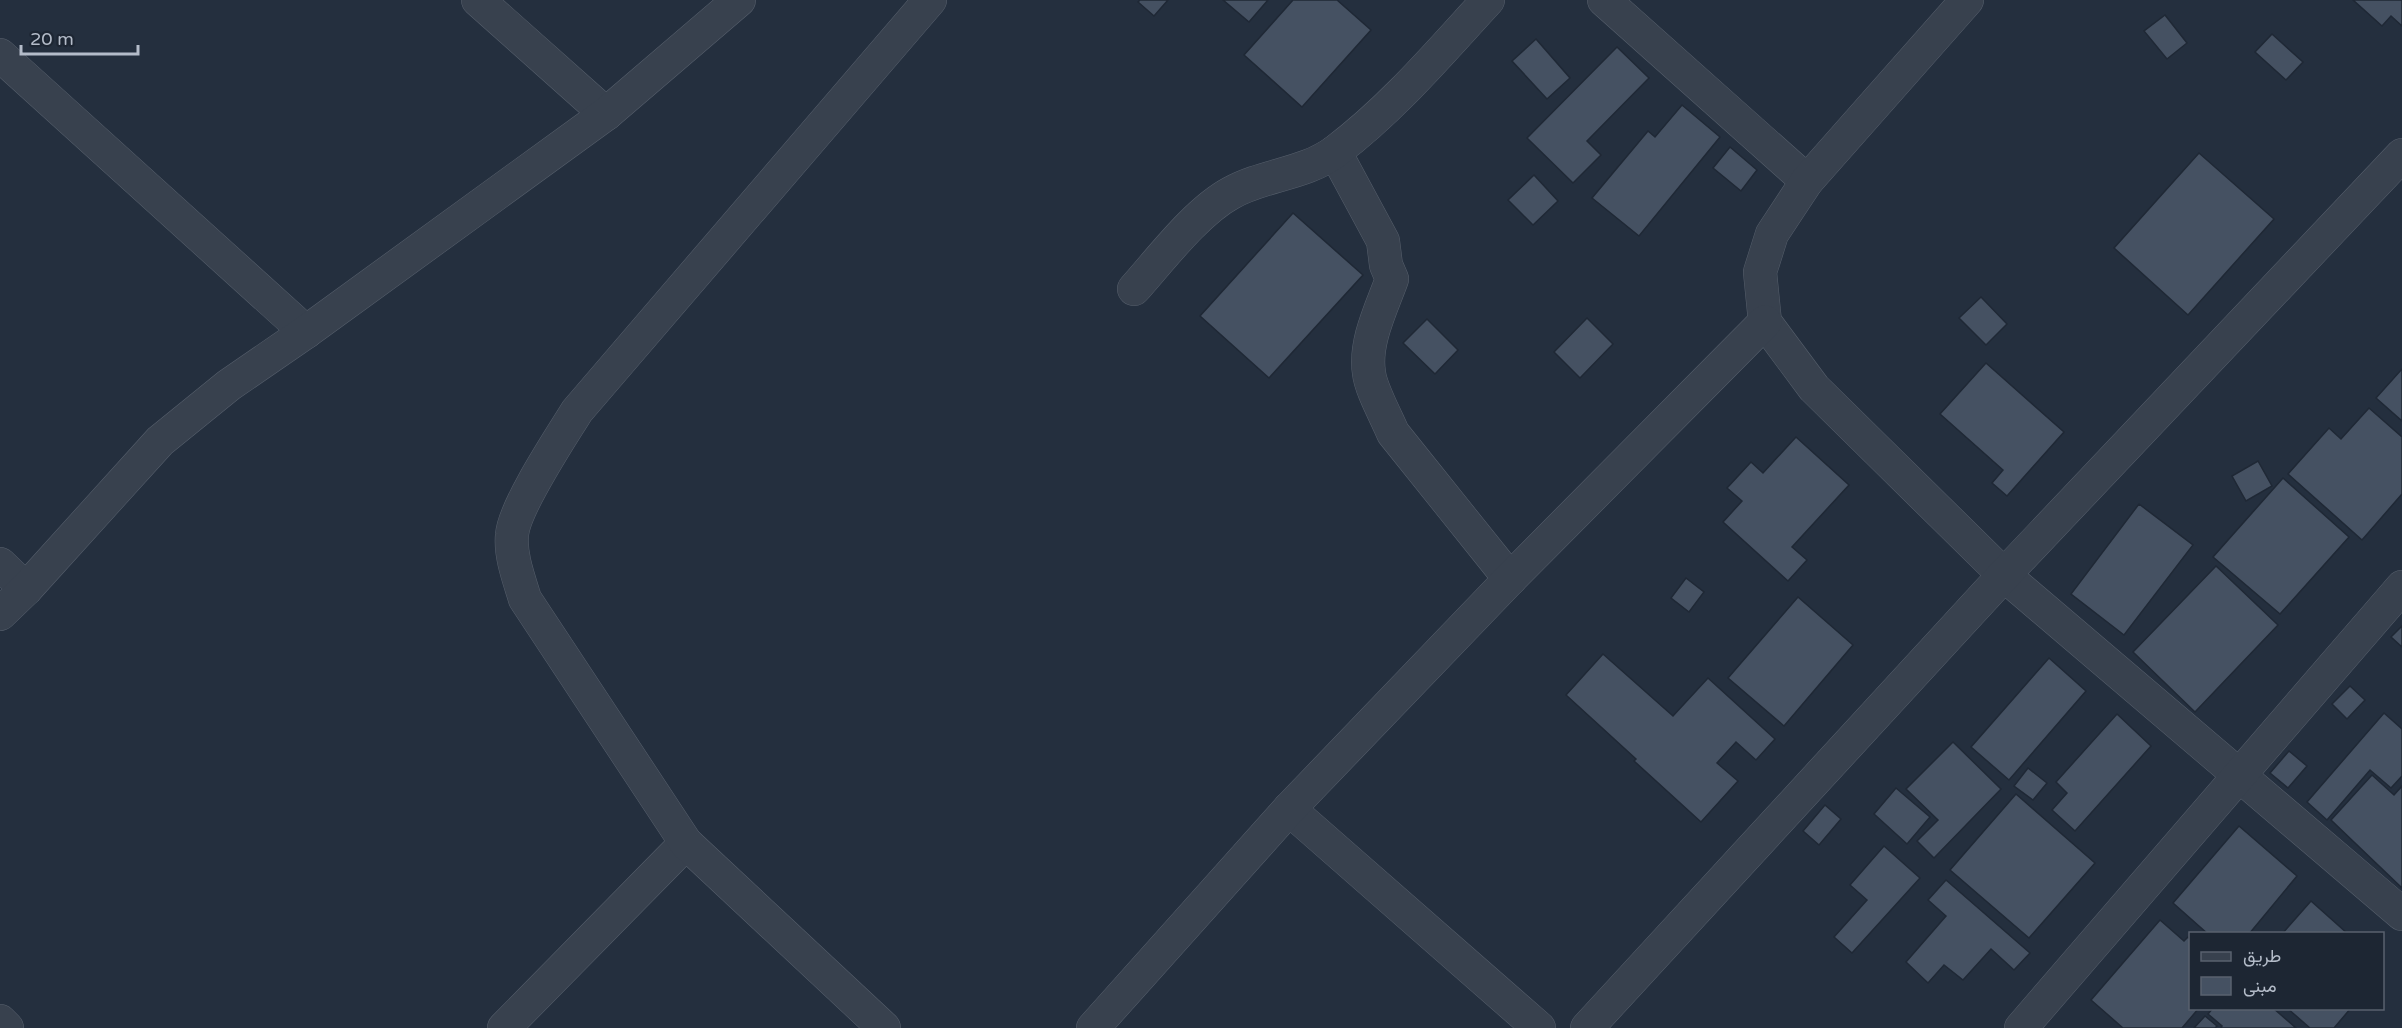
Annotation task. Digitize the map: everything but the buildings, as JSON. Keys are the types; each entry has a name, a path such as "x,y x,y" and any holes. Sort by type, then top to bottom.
{"street":[{"path":"478,0 606,114"},
{"path":"0,614 26,589 160,441 229,385 306,332 606,114 739,0"},
{"path":"884,1028 686,843 525,599 514,560 512,536 514,521 577,411 930,0"},
{"path":"1134,289 1190,226 1228,194 1256,181 1307,169 1335,152 1405,89 1488,0"},
{"path":"1604,0 1807,181"},
{"path":"1967,0 1807,181 1772,234 1760,272 1765,322 1814,388 2004,575 2402,914"},
{"path":"0,55 306,332"},
{"path":"1335,152 1383,241 1386,265 1392,279 1369,354 1369,374 1384,411 1394,433 1510,579"},
{"path":"1587,1028 2004,575 2402,155"},
{"path":"1093,1028 1289,809 1510,579 1765,322"},
{"path":"0,564 26,589"},
{"path":"2021,1028 2402,587"},
{"path":"1289,809 1539,1028"},
{"path":"504,1028 686,843"},
{"path":"0,1021 7,1028"}]}
